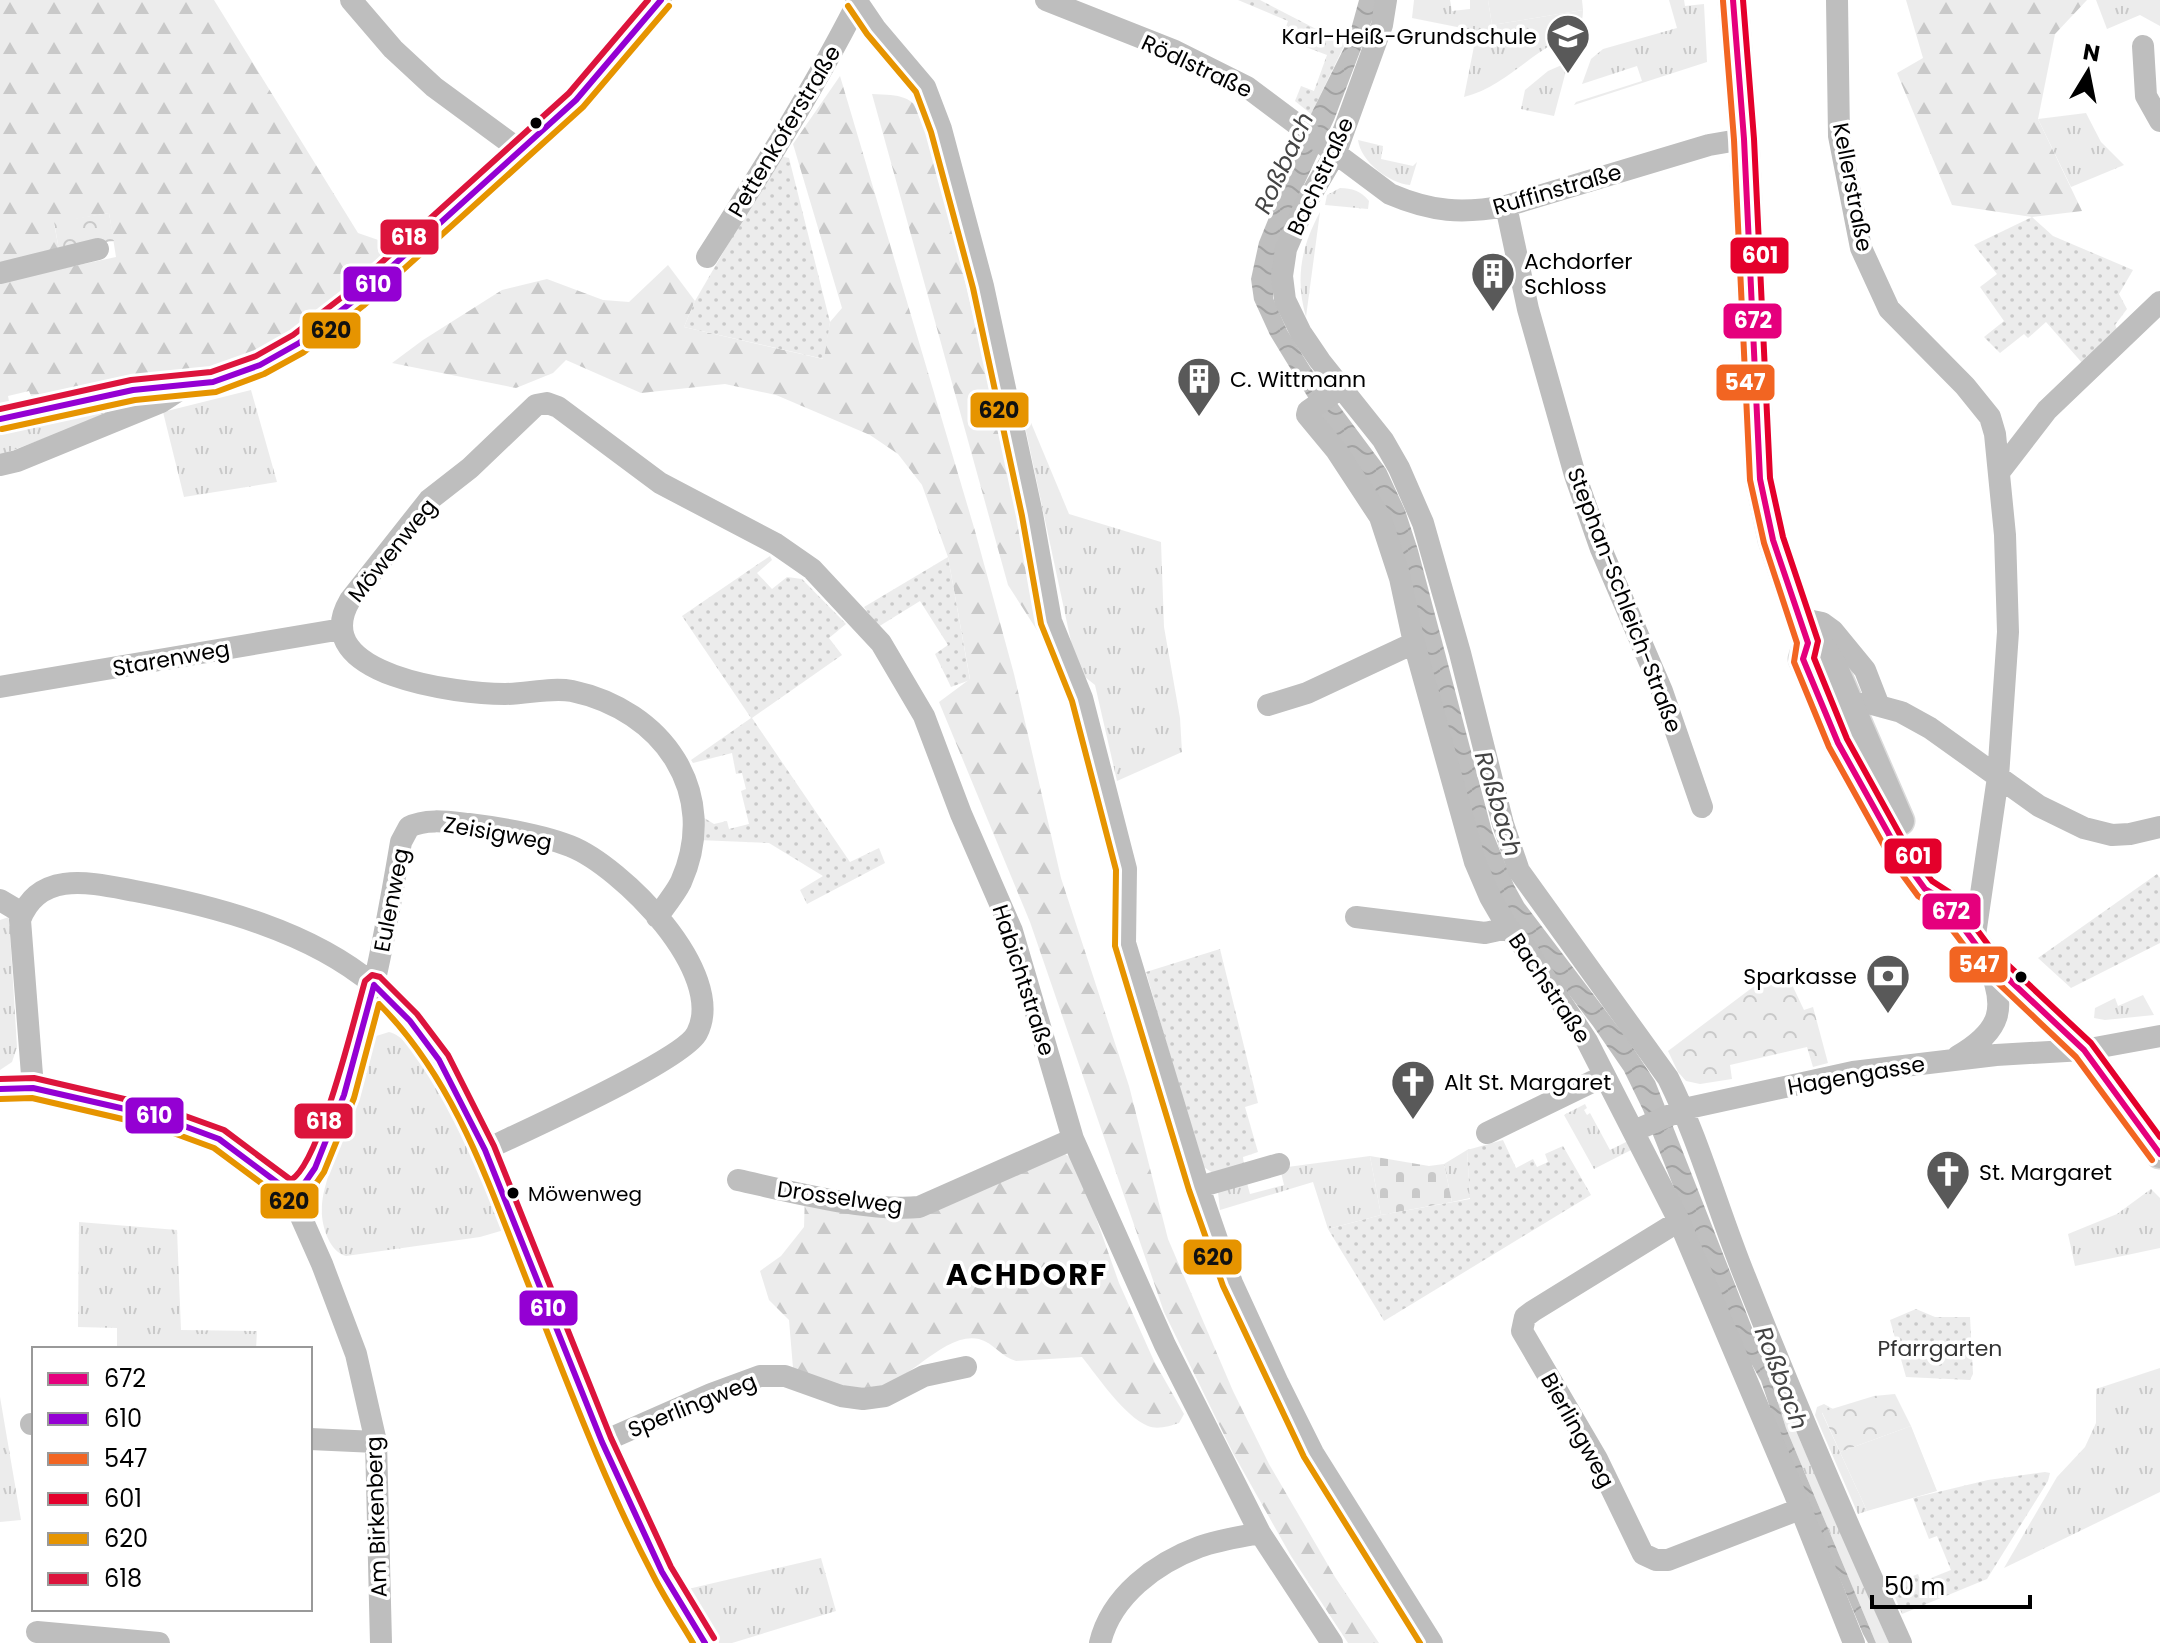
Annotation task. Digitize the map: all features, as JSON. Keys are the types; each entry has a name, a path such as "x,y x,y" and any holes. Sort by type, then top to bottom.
{"main road":[{"path":"1733,0 1744,139 1760,479 1765,511 1803,630 1824,650 1838,707 1904,831 1937,883 1942,899 1980,950 2084,1050 2160,1154"}],"street":[{"path":"351,0 393,49 434,87 521,151"},
{"path":"0,419 133,390 213,382 260,365 299,343 356,299 576,100 661,0"},
{"name":"Rödlstraße","path":"1046,0 1175,51 1247,87 1330,147"},
{"name":"Bachstraße","path":"1386,0 1382,25 1286,249 1282,289 1285,300 1328,397 1383,440 1423,523 1460,653 1499,810 1519,871 1668,1078 1659,1120 1679,1221 1854,1643"},
{"name":"Kellerstraße","path":"1837,0 1839,136 1861,248 1889,309 1945,364 1990,417 2000,471 2008,632 1998,777 1980,950"},
{"name":"Pettenkoferstraße","path":"707,257 827,63 857,2 925,87 941,129 983,286 1032,514 1051,621 1082,698 1126,869 1125,943 1199,1187 1232,1283 1313,1453 1432,1643"},
{"path":"2143,46 2146,96 2160,121"},
{"name":"Ruffinstraße","path":"1330,147 1390,194 1414,204 1447,211 1477,211 1506,206 1709,145 1744,139"},
{"name":"Stephan-Schleich-Straße","path":"1506,206 1528,309 1575,475 1601,549 1662,691 1702,807"},
{"path":"0,273 98,249"},
{"path":"2000,471 2047,410 2160,302"},
{"path":"0,465 17,461 161,402 186,387"},
{"name":"Bachstraße","path":"1328,397 1308,411 1308,418 1336,450 1380,517 1400,578 1414,643 1475,862 1490,897 1587,1041 1604,1076 1659,1120 1743,1273 1797,1407 1901,1643"},
{"name":"Möwenweg","path":"547,403 536,405 470,468 429,500 350,600 342,614 342,629 354,652 373,668 407,681 503,694 569,690 607,702 643,722 668,748 682,772 694,804 694,825 681,882 657,917"},
{"name":"Habichtstraße","path":"547,403 558,407 660,483 776,544 812,569 881,643 924,716 961,814 1012,931 1073,1139 1165,1345 1260,1533 1332,1643"},
{"path":"1803,630 1822,623 1833,631 1865,670 1879,706"},
{"name":"Starenweg","path":"0,687 342,629"},
{"path":"1268,705 1307,693 1414,643"},
{"path":"1838,707 1868,703 1901,712 1930,728 2039,806 2097,833 2130,834 2160,827"},
{"name":"Zeisigweg","path":"409,827 424,822 490,827 570,846 608,868 643,898 657,917"},
{"name":"Eulenweg","path":"290,1192 304,1184 315,1168 344,1095 374,985 401,842 409,827"},
{"path":"33,1088 20,920 32,897 59,884 100,884 204,904 300,941 340,961 374,985 410,1021 439,1060 485,1150 602,1442 662,1572 705,1643"},
{"path":"0,900 22,913"},
{"path":"485,1150 649,1069 688,1046 702,1018 702,1002 690,965 657,917"},
{"path":"1356,917 1485,933 1508,928"},
{"path":"1953,1059 1986,1037 1994,1026 1998,1000 1996,981 1980,950"},
{"name":"Hagengasse","path":"1659,1120 1853,1072 1953,1059 2084,1050 2160,1036"},
{"path":"1487,1133 1604,1076"},
{"name":"Am Birkenberg","path":"0,1089 33,1088 160,1117 219,1139 290,1192 322,1264 356,1354 376,1442 381,1643"},
{"name":"Drosselweg","path":"738,1180 868,1204 919,1207 1073,1139"},
{"path":"1199,1187 1279,1164"},
{"name":"Bierlingweg","path":"1679,1221 1533,1311 1525,1317 1522,1331 1597,1459 1643,1554 1656,1560 1668,1560 1800,1509"},
{"name":"Sperlingweg","path":"602,1442 760,1376 785,1376 841,1396 863,1399 885,1396 924,1376 966,1367"},
{"path":"312,1439 376,1442"},
{"path":"1100,1643 1117,1607 1154,1569 1200,1547 1260,1533"},
{"path":"37,1632 159,1643"}],"green space":[{"path":"0,0 214,0 358,233 387,243 394,254 298,328 245,361 32,398 29,391 8,396 10,407 0,409 0,282 116,257 109,213 54,223 59,250 0,262"},
{"path":"1238,0 1260,0 1345,44 1311,114 1295,101 1301,86 1314,91 1327,55 1282,38 1288,21"},
{"path":"1414,0 1450,0 1452,11 1470,9 1470,0 1488,0 1492,25 1583,10 1583,13 1574,33 1499,81 1464,97 1477,31 1412,18"},
{"path":"1488,0 1582,0 1583,10 1492,25"},
{"path":"1669,0 1684,0 1685,6 1704,4 1707,62 1574,105 1642,81 1637,66 1582,84 1591,59 1603,49 1677,28"},
{"path":"1906,0 2087,0 2055,34 2038,119 2082,211 2032,217 1952,205 1897,73 1923,58"},
{"path":"2096,0 2160,0 2160,26 2140,15 2107,29"},
{"path":"1564,64 1567,67 1554,116 1521,109 1525,90 1548,71"},
{"path":"840,76 975,531 1014,674 1061,878 1129,1086 1168,1239 1233,1391 1269,1464 1335,1577 1379,1643 1348,1643 1291,1556 1233,1453 1164,1312 1030,922 939,702 970,679 948,557 922,485 898,454 870,435 776,395 725,384 641,393 566,360 553,373 516,388 392,363 502,290 547,279 603,300 629,302 668,265 695,301 684,327 823,359 830,322 842,308 793,144"},
{"path":"872,94 904,98 916,106 927,120 1053,655 1008,585"},
{"path":"2086,113 2101,142 2124,165 2071,187 2038,119"},
{"path":"1358,140 1383,146 1381,159 1413,166 1417,162 1410,185 1393,180 1377,170 1364,156"},
{"path":"779,156 789,158 830,322 824,359 684,327 695,301"},
{"path":"1340,188 1352,189 1363,195 1369,201 1368,209 1325,205 1327,195"},
{"path":"1320,212 1306,317 1301,289 1302,263 1308,238"},
{"path":"109,213 114,241 59,250 54,222"},
{"path":"2032,217 2053,236 2133,270 2119,294 2127,309 2115,325 2120,334 2084,365 2046,322 2028,338 2024,334 2000,353 1984,337 2004,321 1980,287 1997,274 1974,245"},
{"path":"1017,389 1069,514 1161,542 1164,627 1180,718 1182,752 1117,781 1095,685 1085,677 1073,651"},
{"path":"251,390 277,482 184,497 163,412"},
{"path":"155,397 0,455 0,429"},
{"path":"770,556 772,560 757,573 772,589 787,577 802,579 846,624 829,638 842,655 752,718 850,862 879,848 885,863 807,904 800,890 823,876 769,843 698,840 701,816 714,824 727,821 729,829 749,824 741,791 746,789 742,773 736,774 732,753 693,763 691,760 751,718 682,616"},
{"path":"948,557 970,680 951,687 935,654 948,645 920,601 878,627 864,607"},
{"path":"2157,874 2160,878 2160,943 2071,988 2038,958"},
{"path":"9,917 17,1047 12,1062 0,1070 0,920"},
{"path":"1220,949 1258,1103 1245,1107 1258,1152 1243,1157 1244,1165 1213,1173 1202,1166 1146,972"},
{"path":"1785,970 1804,1010 1813,1007 1828,1063 1813,1067 1807,1047 1730,1065 1732,1079 1700,1084 1686,1081 1668,1051 1769,975"},
{"path":"2143,995 2154,1015 2105,1020 2094,1018 2095,1008 2115,998 2118,1006"},
{"path":"389,1032 407,1044 447,1103 477,1163 504,1230 480,1237 346,1256 330,1242 322,1211 332,1162 369,1043 373,1037"},
{"path":"1585,1104 1587,1108 1584,1110 1587,1115 1590,1113 1610,1150 1630,1140 1635,1148 1594,1169 1564,1115"},
{"path":"1503,1140 1516,1168 1533,1159 1537,1167 1548,1162 1545,1154 1563,1146 1591,1195 1384,1321 1328,1229 1381,1215 1470,1199 1467,1150"},
{"path":"1467,1150 1470,1198 1452,1202 1444,1164"},
{"path":"1065,1154 1076,1161 1119,1283 1154,1361 1184,1414 1179,1423 1155,1428 1139,1421 1112,1395 1082,1357 1016,1361 979,1339 952,1343 897,1379 870,1390 841,1387 793,1368 789,1320 769,1300 760,1271 781,1256 804,1227 805,1194 905,1208"},
{"path":"1370,1156 1381,1215 1328,1229 1313,1182 1220,1210 1218,1192 1247,1183 1250,1194 1284,1185 1280,1168"},
{"path":"1370,1156 1429,1166 1444,1164 1452,1202 1381,1215"},
{"path":"2151,1189 2160,1198 2160,1248 2075,1266 2068,1234 2117,1214"},
{"path":"79,1222 177,1230 181,1330 257,1331 256,1347 117,1347 117,1328 78,1327"},
{"name":"Pfarrgarten","path":"1916,1309 1935,1317 1970,1317 1973,1374 1970,1380 1906,1377 1890,1320"},
{"path":"1764,1358 1889,1643 1876,1643 1786,1428"},
{"path":"2160,1368 2160,1492 2004,1568 2057,1477 2085,1447 2096,1423 2096,1389"},
{"path":"1895,1394 1911,1426 1840,1452 1822,1412 1874,1396"},
{"path":"0,1397 21,1520 0,1522"},
{"path":"1824,1404 1833,1409 1822,1413 1867,1511 1858,1514 1815,1415 1817,1407"},
{"path":"1911,1426 1937,1491 1867,1511 1840,1452"},
{"path":"2050,1473 2048,1481 1987,1579 1902,1614 1890,1585 1918,1574 1921,1582 1951,1570 1937,1536 1929,1539 1913,1498 1988,1480"},
{"path":"821,1558 836,1611 732,1643 719,1643 688,1589"}],"water":[{"path":"1359,0 1378,0 1377,7 1334,120 1294,206 1274,266 1273,298 1287,330 1310,367 1386,469 1405,510 1492,831 1514,885 1655,1081 1764,1358 1786,1428 1876,1643 1868,1643 1863,1634 1777,1429 1761,1381 1752,1365 1744,1364 1643,1110 1624,1071 1509,916 1487,875 1406,582 1309,399 1270,335 1254,300 1251,279 1259,242 1310,116 1348,40"}],"transit line":[{"name":"618","path":"0,409 131,380 211,372 256,356 293,335 350,291 569,93 648,0"},
{"name":"610","path":"0,419 133,390 213,382 260,365 299,343 356,299 576,100 661,0"},
{"name":"672","path":"1733,0 1744,139 1760,479 1773,540 1808,643 1803,659 1838,743 1901,856 1925,889 1942,899 1985,957 2084,1050 2160,1154"},
{"name":"601","path":"1743,0 1754,139 1770,478 1783,537 1818,641 1814,658 1847,739 1909,851 1932,881 1949,892 1992,950 2091,1043 2160,1137"},
{"name":"547","path":"1723,1 1734,140 1750,480 1764,543 1797,643 1794,662 1829,747 1893,862 1918,896 1935,907 1978,964 2076,1057 2152,1160"},
{"name":"620","path":"2,429 135,400 216,392 264,374 304,352 363,306 583,107 669,6"},
{"name":"620","path":"848,6 867,34 916,92 931,132 973,288 1022,516 1041,624 1072,701 1116,870 1115,946 1189,1190 1223,1286 1304,1457 1420,1643"},
{"name":"618","path":"0,1079 34,1078 163,1108 224,1130 291,1180 302,1168 324,1120 365,981 372,975 380,977 417,1014 448,1055 494,1146 611,1438 671,1567 714,1638"},
{"name":"610","path":"374,985 410,1021 439,1060 485,1150 602,1442 662,1572 705,1643"},
{"name":"610","path":"290,1192 304,1184 315,1168 344,1095 374,985"},
{"name":"620","path":"0,1099 32,1098 157,1127 214,1148 284,1200 292,1202 311,1191 324,1172 354,1098 379,1004 430,1068 469,1139 603,1470 658,1584 693,1643"},
{"name":"610","path":"0,1089 33,1088 160,1117 219,1139 290,1192"}],"place":[{"name":"Karl-Heiß-Grundschule","path":"1568,75"},
{"name":"Achdorfer Schloss","path":"1493,313"},
{"name":"C. Wittmann","path":"1199,418"},
{"name":"Sparkasse","path":"1888,1015"},
{"name":"Alt St. Margaret","path":"1413,1121"},
{"name":"Möwenweg","path":"513,1193"},
{"name":"St. Margaret","path":"1948,1211"}],"district":[{"name":"ACHDORF","path":"1027,1275"}],"water label":[{"name":"Roßbach","path":"1284,163"},
{"name":"Roßbach","path":"1498,804"},
{"name":"Roßbach","path":"1781,1378"}]}
